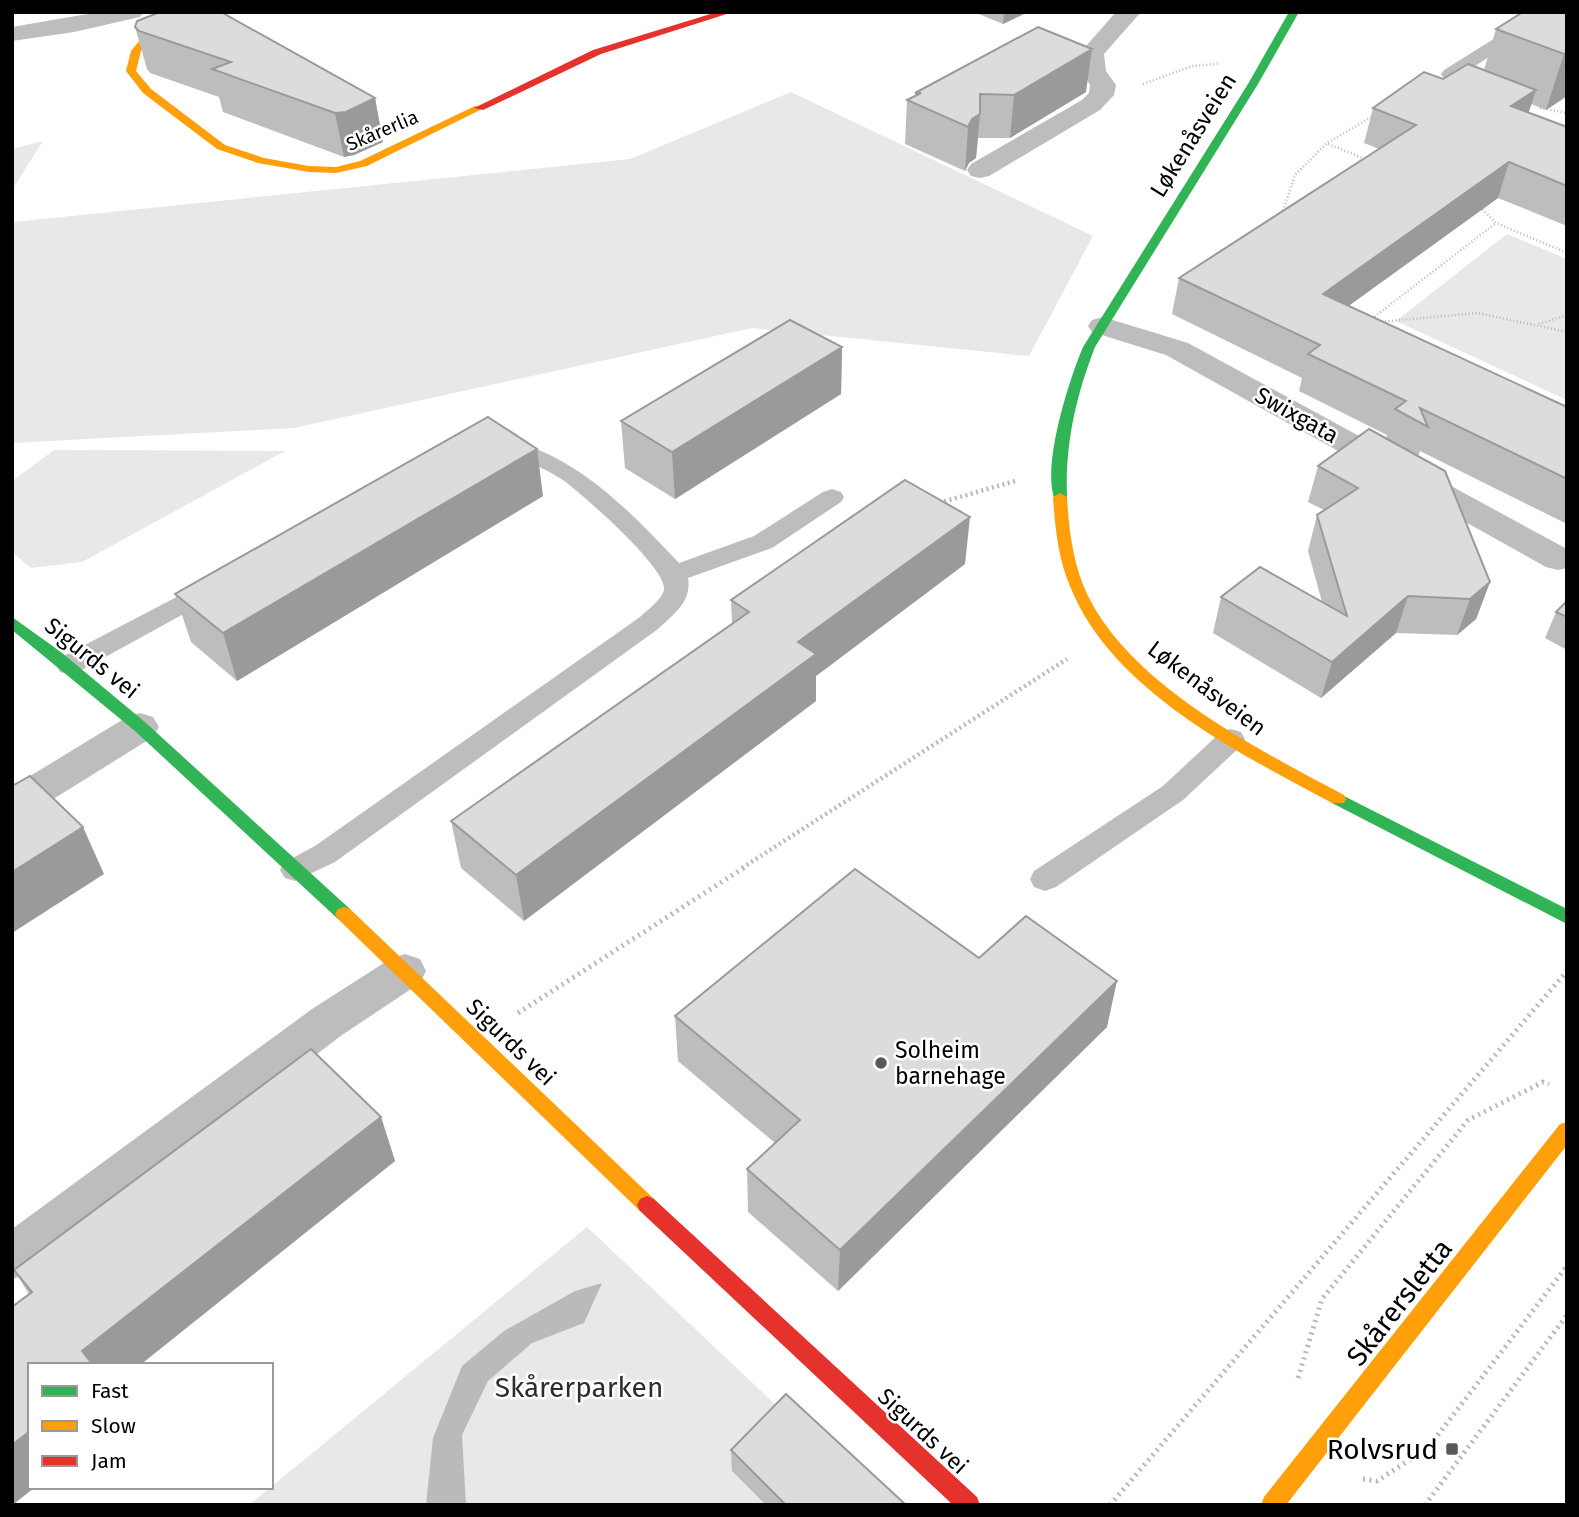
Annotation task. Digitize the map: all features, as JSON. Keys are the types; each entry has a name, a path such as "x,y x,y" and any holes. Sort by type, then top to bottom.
{"street":[{"path":"12,34 74,25 132,12"},
{"name":"Skårerlia","path":"168,12 136,51 131,71 147,91 221,147 262,161 336,170 363,164 597,52 728,12"},
{"path":"980,170 1091,105 1101,95 1103,85 1094,71 1092,53 1129,12"},
{"name":"Løkenåsveien","path":"1294,12 1261,71 1149,246 1091,344 1078,374 1067,406 1060,440 1059,505 1063,535 1073,572 1088,610 1118,648 1154,681 1231,739 1297,777 1567,917"},
{"path":"1458,87 1482,96"},
{"name":"Swixgata","path":"1103,326 1177,349 1558,559"},
{"name":"Sigurds vei","path":"12,622 69,665 140,727 405,971 636,1195 969,1505"},
{"path":"12,806 140,727"},
{"path":"12,1257 327,1021 405,971"},
{"name":"Skårersletta","path":"1272,1505 1567,1130"}],"lane":[{"path":"1458,87 1450,74 1549,12"},
{"path":"295,870 325,854 649,623 673,600 677,589 674,574 621,516 570,474 515,448 494,444 478,445"},
{"path":"674,574 763,542 832,497"},
{"path":"69,665 233,576"},
{"path":"1045,879 1172,793 1231,739"}],"path":[{"path":"1101,95 1130,89 1169,72 1192,66 1223,64"},
{"path":"1540,108 1567,113"},
{"path":"1279,222 1295,175 1327,144 1365,118 1377,114"},
{"path":"1327,144 1379,164"},
{"path":"1472,204 1484,209 1496,223 1567,253"},
{"path":"1367,322 1496,223"},
{"path":"1367,322 1478,313 1567,332"},
{"path":"1538,325 1551,318 1567,315"},
{"path":"1367,322 1380,328"},
{"path":"927,506 1019,480"},
{"path":"477,1040 1026,683 1077,653"},
{"path":"1110,1505 1567,971"},
{"path":"1295,1388 1322,1299 1468,1120 1543,1082 1555,1085"},
{"path":"1300,1469 1377,1481 1428,1448 1567,1266"},
{"path":"1425,1505 1567,1315"}],"green space":[{"path":"791,92 1093,236 1029,356 752,328 294,428 12,443 12,222 630,159"},
{"path":"43,141 12,190 12,149"},
{"path":"1507,234 1567,259 1567,400 1396,321"},
{"path":"54,450 285,451 82,562 31,568 12,552 12,481"},
{"name":"Skårerparken","path":"587,1227 882,1505 249,1505 269,1489 273,1489 273,1485"}],"shaded area":[{"path":"602,1283 584,1323 532,1343 488,1381 462,1435 466,1505 426,1505 433,1438 462,1366 504,1331 575,1291"}],"building":[{"path":"160,12 221,12 375,98 346,112 335,113 212,69 231,62 139,31 135,27 137,21"},
{"path":"1523,12 1567,12 1567,53 1496,29"},
{"path":"1038,27 1092,49 1014,95 980,94 980,114 972,119 968,127 907,100 921,93 915,93"},
{"path":"1468,64 1536,90 1511,106 1567,127 1567,186 1509,162 1323,294 1567,407 1567,479 1420,408 1428,427 1395,409 1406,401 1308,354 1320,345 1179,278 1416,125 1373,108 1424,72 1443,79"},
{"path":"790,320 842,347 672,452 621,421"},
{"path":"488,417 537,449 223,633 175,594"},
{"path":"1369,429 1445,471 1490,582 1470,599 1408,596 1332,662 1221,597 1260,567 1347,616 1317,515 1358,488 1318,466"},
{"path":"905,480 970,517 798,642 816,654 516,875 451,821 749,612 731,600"},
{"path":"1567,601 1567,617 1556,612"},
{"path":"30,776 83,827 12,872 12,786"},
{"path":"855,869 979,958 1026,916 1117,981 840,1250 747,1169 800,1120 675,1016"},
{"path":"311,1049 381,1117 82,1351 91,1363 28,1363 28,1433 12,1445 12,1307 32,1292 14,1270"},
{"path":"786,1394 906,1505 786,1505 731,1450"}],"traffic: fast":[{"path":"1060,497 1062,439 1075,384 1089,347 1253,84 1294,12"},
{"path":"12,622 140,727 344,914"},
{"path":"1338,799 1567,917"}],"traffic: slow":[{"path":"168,12 136,51 131,71 147,91 221,147 262,161 309,169 336,170 363,164 479,108"},
{"path":"1060,497 1064,541 1076,585 1089,610 1112,642 1168,696 1201,720 1269,762 1338,799"},
{"path":"344,914 647,1205"},
{"path":"1272,1505 1567,1130"}],"traffic: jam":[{"path":"479,108 597,52 728,12"},
{"path":"647,1205 969,1505"}],"place":[{"name":"Solheim barnehage","path":"881,1063"},
{"name":"Rolvsrud","path":"1452,1449"}]}
